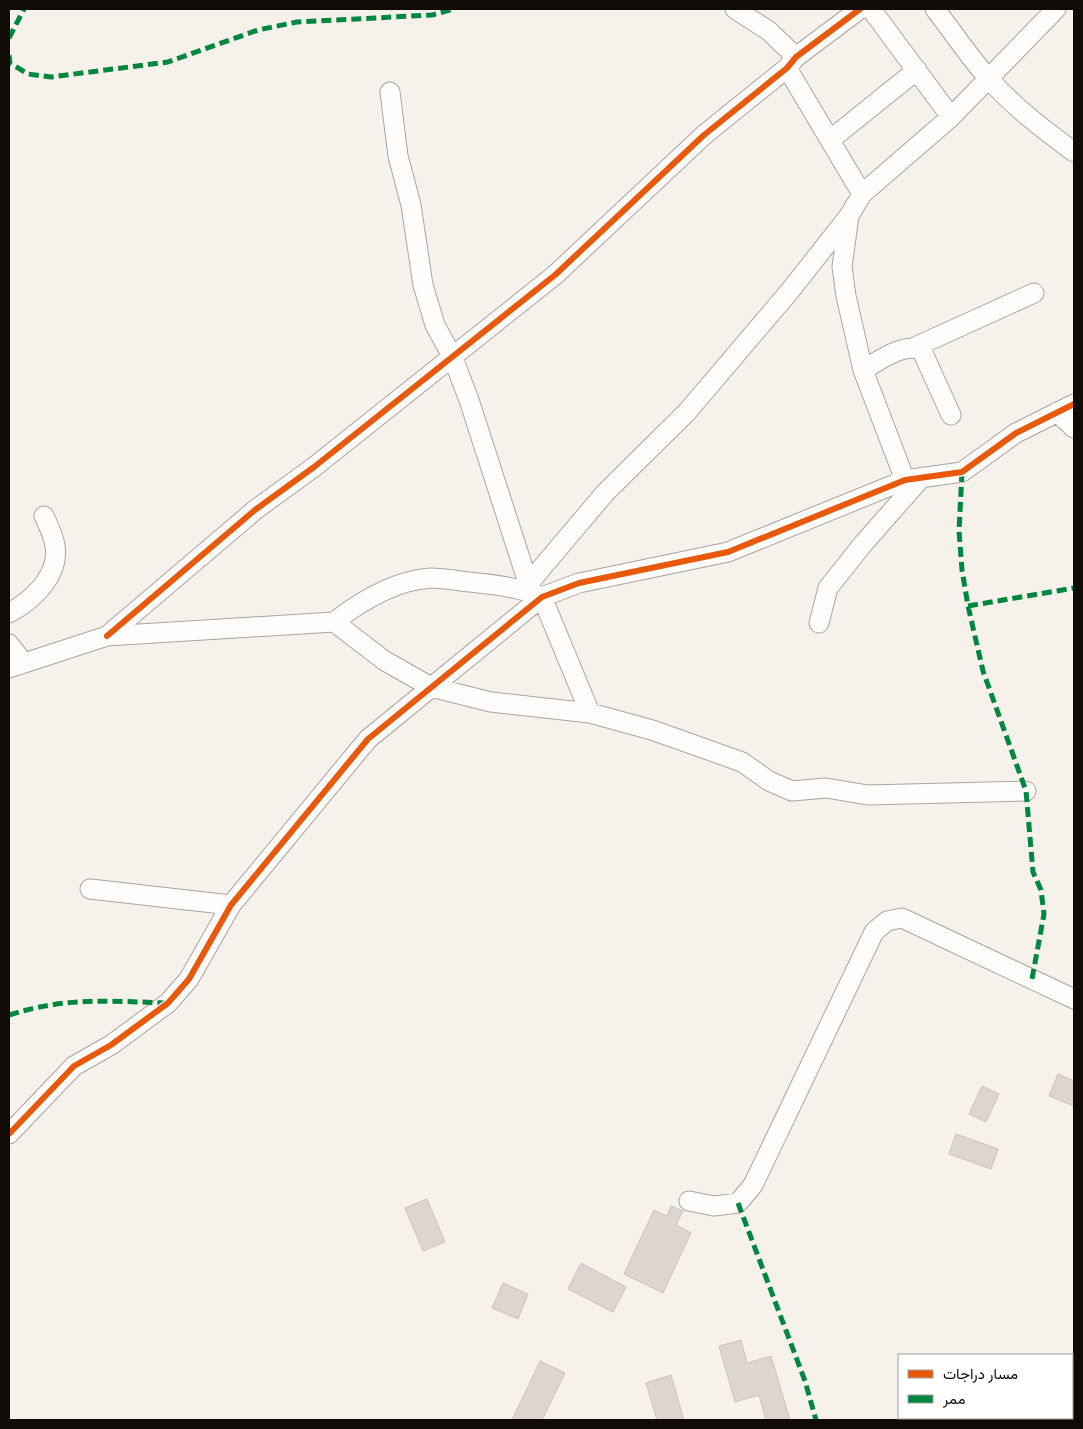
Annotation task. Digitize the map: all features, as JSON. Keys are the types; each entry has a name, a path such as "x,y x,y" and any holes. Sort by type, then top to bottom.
{"street":[{"path":"107,636 255,510 314,467 454,358 555,275 704,135 860,9"},
{"path":"871,9 951,117"},
{"path":"935,9 988,78 1038,126 1074,152"},
{"path":"9,1134 74,1066 111,1045 168,1003 189,979 231,905 368,740 431,686 534,591 605,493 686,412 789,292 849,216 862,194 951,117 1056,9"},
{"path":"747,11 769,32 791,63 830,140 862,194"},
{"path":"830,140 917,70"},
{"path":"390,92 398,156 411,205 423,285 435,324 454,358 534,591 590,713"},
{"path":"849,216 842,266 846,296 863,370 913,478"},
{"path":"863,370 906,348 915,347 1034,293"},
{"path":"915,347 922,351 951,415"},
{"path":"9,644 16,665 107,636 334,622 357,604 405,583 432,578 534,591 579,584 728,552 913,478 962,472 1016,433 1074,404"},
{"path":"1057,412 1074,428"},
{"path":"819,623 828,588 913,478"},
{"path":"9,613 20,607 38,592 56,564 55,544 44,516"},
{"path":"334,622 385,661 431,686 491,702 590,713 652,730 742,762 768,781 792,791 832,788 868,795 1026,790"},
{"path":"90,889 231,905"},
{"path":"689,1201 714,1206 738,1203 754,1185 874,932 887,921 902,918 1074,999"}],"building":[{"path":"1058,1074 1074,1081 1074,1106 1049,1096"},
{"path":"982,1086 999,1094 986,1122 969,1114"},
{"path":"956,1134 998,1149 991,1169 949,1154"},
{"path":"427,1199 445,1242 423,1251 405,1208"},
{"path":"671,1206 683,1211 676,1225 691,1233 663,1293 624,1274 654,1210 667,1216"},
{"path":"581,1263 626,1287 613,1312 568,1289"},
{"path":"503,1283 528,1294 518,1319 492,1308"},
{"path":"741,1340 747,1363 771,1356 790,1420 766,1420 759,1395 735,1402 719,1346"},
{"path":"540,1361 565,1373 542,1420 512,1420"},
{"path":"671,1375 684,1420 657,1420 646,1383"}],"marked path":[{"path":"9,38 24,9"},
{"path":"9,55 10,63 28,74 51,77 168,62 258,30 297,22 432,15 454,9"},
{"path":"962,472 959,531 962,570 968,606 983,671 1026,791 1033,872 1041,890 1044,914 1032,979"},
{"path":"968,606 1074,588"},
{"path":"9,1015 49,1005 87,1001 167,1003"},
{"path":"738,1203 805,1381 816,1420"}],"cycle path":[{"path":"107,636 255,510 314,467 555,275 704,135 787,68 796,57 860,9"},
{"path":"9,1134 74,1066 111,1045 168,1003 189,979 231,905 368,739 542,597 579,583 728,552 905,480 962,472 1016,433 1074,404"}]}
